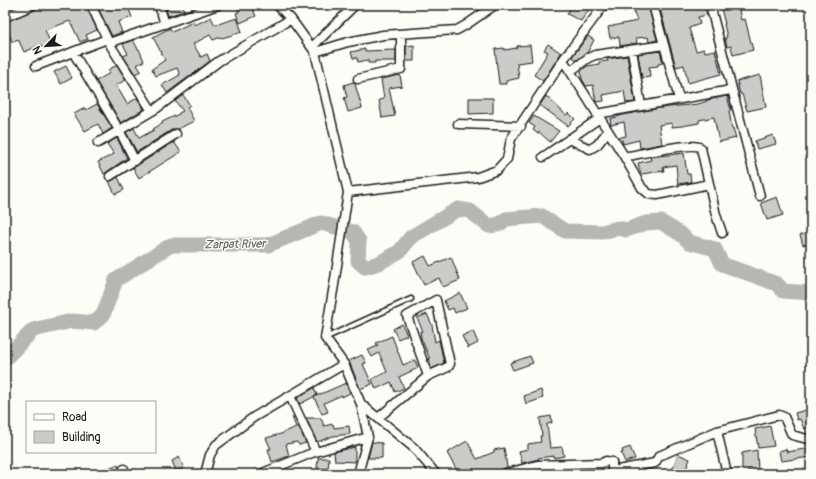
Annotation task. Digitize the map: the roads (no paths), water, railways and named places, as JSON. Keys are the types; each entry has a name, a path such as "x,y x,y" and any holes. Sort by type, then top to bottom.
{"street":[{"path":"5,16 33,5"},
{"path":"91,5 108,41 152,111"},
{"path":"159,5 165,24"},
{"path":"277,5 291,19 313,49 348,192 325,338 344,364 361,404 368,437 358,474"},
{"path":"313,49 355,5"},
{"path":"313,49 388,34 457,30 495,5"},
{"path":"348,192 478,177 498,170 507,159 512,139 563,60 604,5"},
{"path":"619,5 630,5"},
{"path":"653,5 679,99"},
{"path":"710,5 731,90 760,196"},
{"path":"36,66 73,52 165,24 213,6"},
{"path":"98,143 152,111 219,61 291,19"},
{"path":"358,79 401,69 401,34"},
{"path":"570,71 591,56 664,45"},
{"path":"632,50 641,106"},
{"path":"73,52 120,130 135,161"},
{"path":"563,60 624,156 642,188 648,194 657,195 709,184"},
{"path":"543,157 599,116 641,106 731,90"},
{"path":"458,124 521,126"},
{"path":"569,139 590,149 597,145 608,131"},
{"path":"110,176 176,134"},
{"path":"624,156 698,145 703,153 716,215 722,233"},
{"path":"378,418 428,376 448,367 450,364 436,300 407,316 428,376"},
{"path":"205,474 210,455 216,445 252,418 344,364"},
{"path":"290,396 316,452"},
{"path":"361,404 414,448 436,474"},
{"path":"504,474 537,465 602,463 606,461 612,462 612,472 655,463 659,456 717,431 780,415 784,417 792,435 811,440"},
{"path":"717,431 727,474"},
{"path":"260,474 316,452 368,437"},
{"path":"537,465 539,474"}],"lane":[{"path":"325,338 411,299"}],"waterway":[{"name":"Zarpat River","path":"5,359 33,330 72,321 94,323 103,315 116,280 171,245 268,245 321,223 353,232 359,241 358,261 365,267 379,263 400,251 411,237 458,209 470,211 489,226 500,224 506,219 542,216 565,231 602,232 618,228 626,230 646,223 661,222 682,235 689,242 715,249 722,264 777,284 783,291 811,293"}]}
